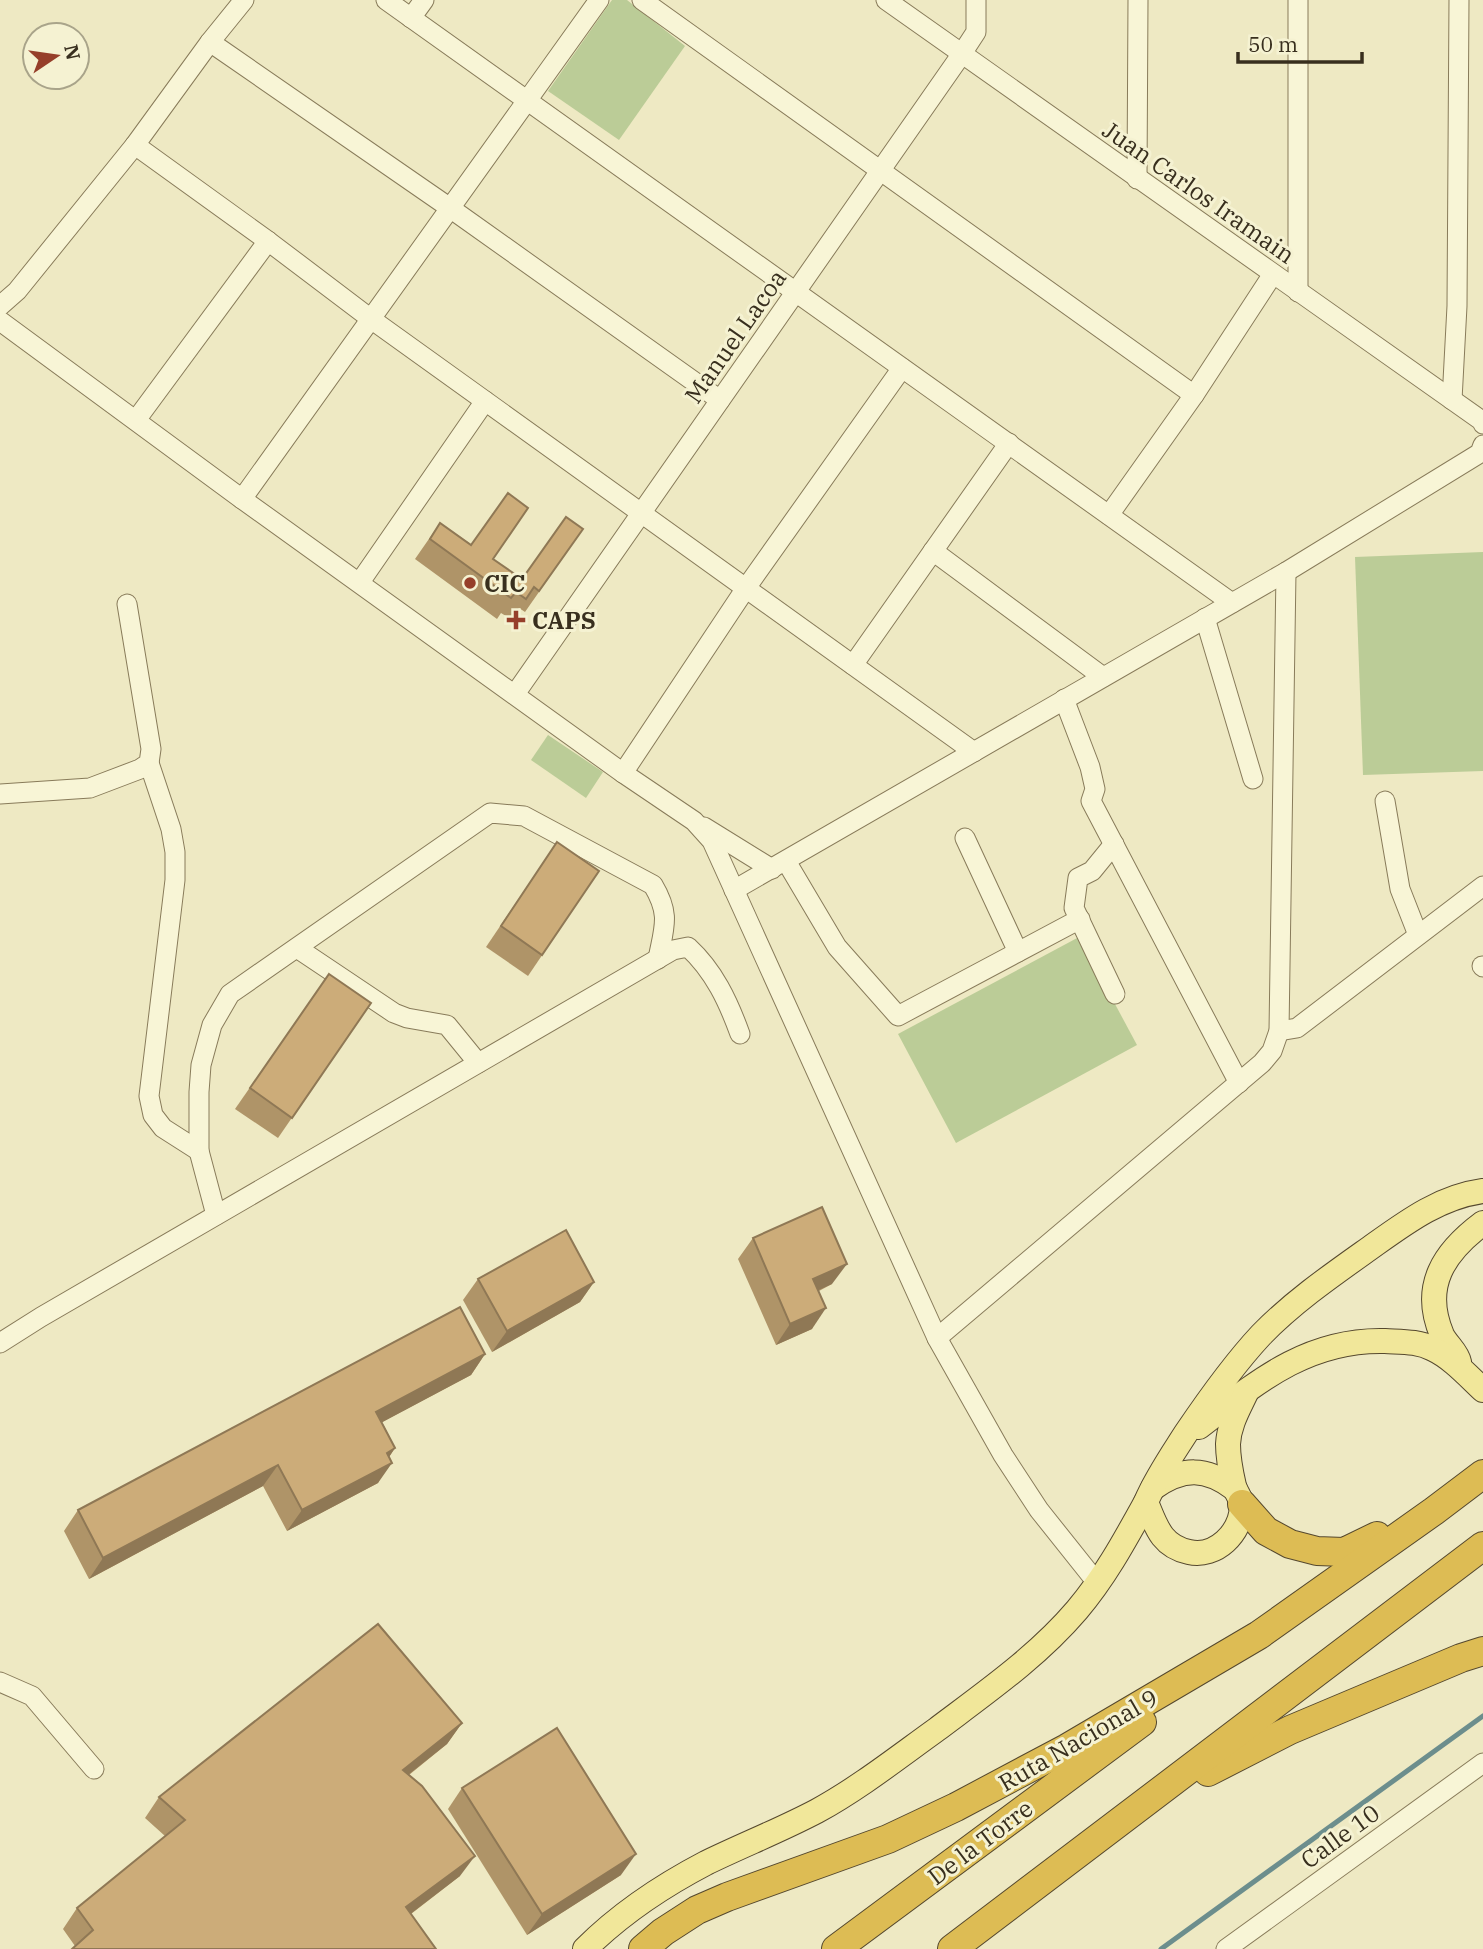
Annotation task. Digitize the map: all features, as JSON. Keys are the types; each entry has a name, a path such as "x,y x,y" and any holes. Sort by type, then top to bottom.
{"highway":[{"name":"Ruta Nacional 9","path":"643,1949 663,1932 698,1910 888,1839 1004,1783 1067,1748 1259,1635 1483,1474"},
{"path":"1238,1496 1266,1531 1290,1544 1317,1551 1344,1552 1369,1541 1406,1518 1434,1511"},
{"path":"953,1947 1483,1546"},
{"name":"De la Torre","path":"836,1949 1259,1635"},
{"path":"1138,1809 1290,1730 1483,1651"}],"main road":[{"path":"585,1949 618,1920 666,1886 705,1864 819,1810 884,1768 1027,1661 1077,1611 1098,1584 1199,1414 1270,1326 1342,1268 1415,1217 1453,1198 1483,1191"},
{"path":"1461,1370 1458,1357 1448,1347 1438,1321 1436,1286 1449,1254 1483,1223"},
{"path":"1181,1441 1274,1372 1311,1353 1341,1344 1373,1341 1424,1345 1448,1358 1483,1390"},
{"path":"1149,1496 1158,1532 1176,1549 1198,1554 1220,1547 1236,1528 1238,1496 1228,1445 1233,1420 1248,1389"},
{"path":"1149,1496 1168,1477 1184,1472 1207,1473 1220,1478 1238,1496"}],"street":[{"path":"0,306 17,291 135,145 244,0"},
{"path":"386,0 1232,603"},
{"path":"411,18 424,0"},
{"path":"242,499 599,0"},
{"path":"642,0 1194,396"},
{"name":"Juan Carlos Iramain","path":"886,0 1483,424"},
{"name":"Manuel Lacoa","path":"515,694 961,55 976,32 976,0"},
{"path":"1137,179 1138,0"},
{"path":"1298,0 1298,292"},
{"path":"1452,400 1457,306 1459,0"},
{"path":"210,42 720,400"},
{"path":"135,145 371,319 974,752"},
{"path":"136,420 268,241"},
{"path":"1109,515 1194,396 1273,274"},
{"path":"0,321 623,773 694,821 779,865 837,947 898,1016 1080,919"},
{"path":"623,773 746,588 902,368"},
{"path":"360,582 485,401"},
{"path":"853,665 1009,443"},
{"path":"734,890 1286,572 1480,453 1483,445"},
{"path":"933,551 1104,677"},
{"path":"937,1338 1239,1083 1272,1051 1279,1031 1286,572"},
{"path":"127,604 151,749 149,763 171,830 175,852 175,880 149,1096 153,1115 163,1128 200,1151"},
{"path":"1205,618 1253,779"},
{"path":"1064,699 1090,766 1095,789 1091,801 1239,1083"},
{"path":"0,794 90,788 141,769 149,763"},
{"path":"1385,801 1400,889 1418,935"},
{"path":"216,1215 200,1151 201,1065 212,1024 230,994 490,813 524,816 653,885 662,899 666,916 658,959"},
{"path":"694,821 712,841 937,1338 1003,1455 1040,1510 1098,1584"},
{"path":"965,838 1018,952"},
{"path":"1114,844 1092,871 1078,878 1074,908 1115,994"},
{"path":"1279,1031 1297,1028 1483,886"},
{"path":"0,1343 673,950 688,947 702,960 727,999 740,1034"},
{"path":"298,948 394,1013 447,1025 478,1063"},
{"path":"0,1682 32,1696 94,1769"},
{"name":"Calle 10","path":"1226,1949 1483,1763"}],"green space":[{"path":"612,0 627,0 685,46 619,140 548,91"},
{"path":"1483,552 1483,771 1363,775 1355,557"},
{"path":"548,735 603,772 586,798 531,760"},
{"path":"1079,937 1137,1045 956,1143 898,1034"}],"building":[{"path":"508,493 528,508 493,559 522,579 566,517 583,529 539,591 534,587 526,599 516,592 511,598 430,539 440,523 471,545"},
{"path":"557,842 599,871 542,955 501,926"},
{"path":"329,974 371,1003 292,1118 250,1088"},
{"path":"822,1207 847,1264 813,1279 826,1308 790,1324 753,1238"},
{"path":"566,1230 594,1282 507,1331 478,1279"},
{"path":"460,1307 485,1354 376,1412 395,1448 387,1453 392,1463 302,1510 278,1465 103,1558 78,1510"},
{"path":"378,1624 462,1723 403,1770 422,1786 475,1856 406,1907 436,1949 72,1949 93,1930 77,1908 185,1820 159,1797"},
{"path":"557,1728 636,1854 542,1914 462,1788"}],"waterway":[{"path":"1161,1949 1483,1716"}],"place":[{"name":"CIC","path":"470,583"},
{"name":"CAPS","path":"516,620"}]}
